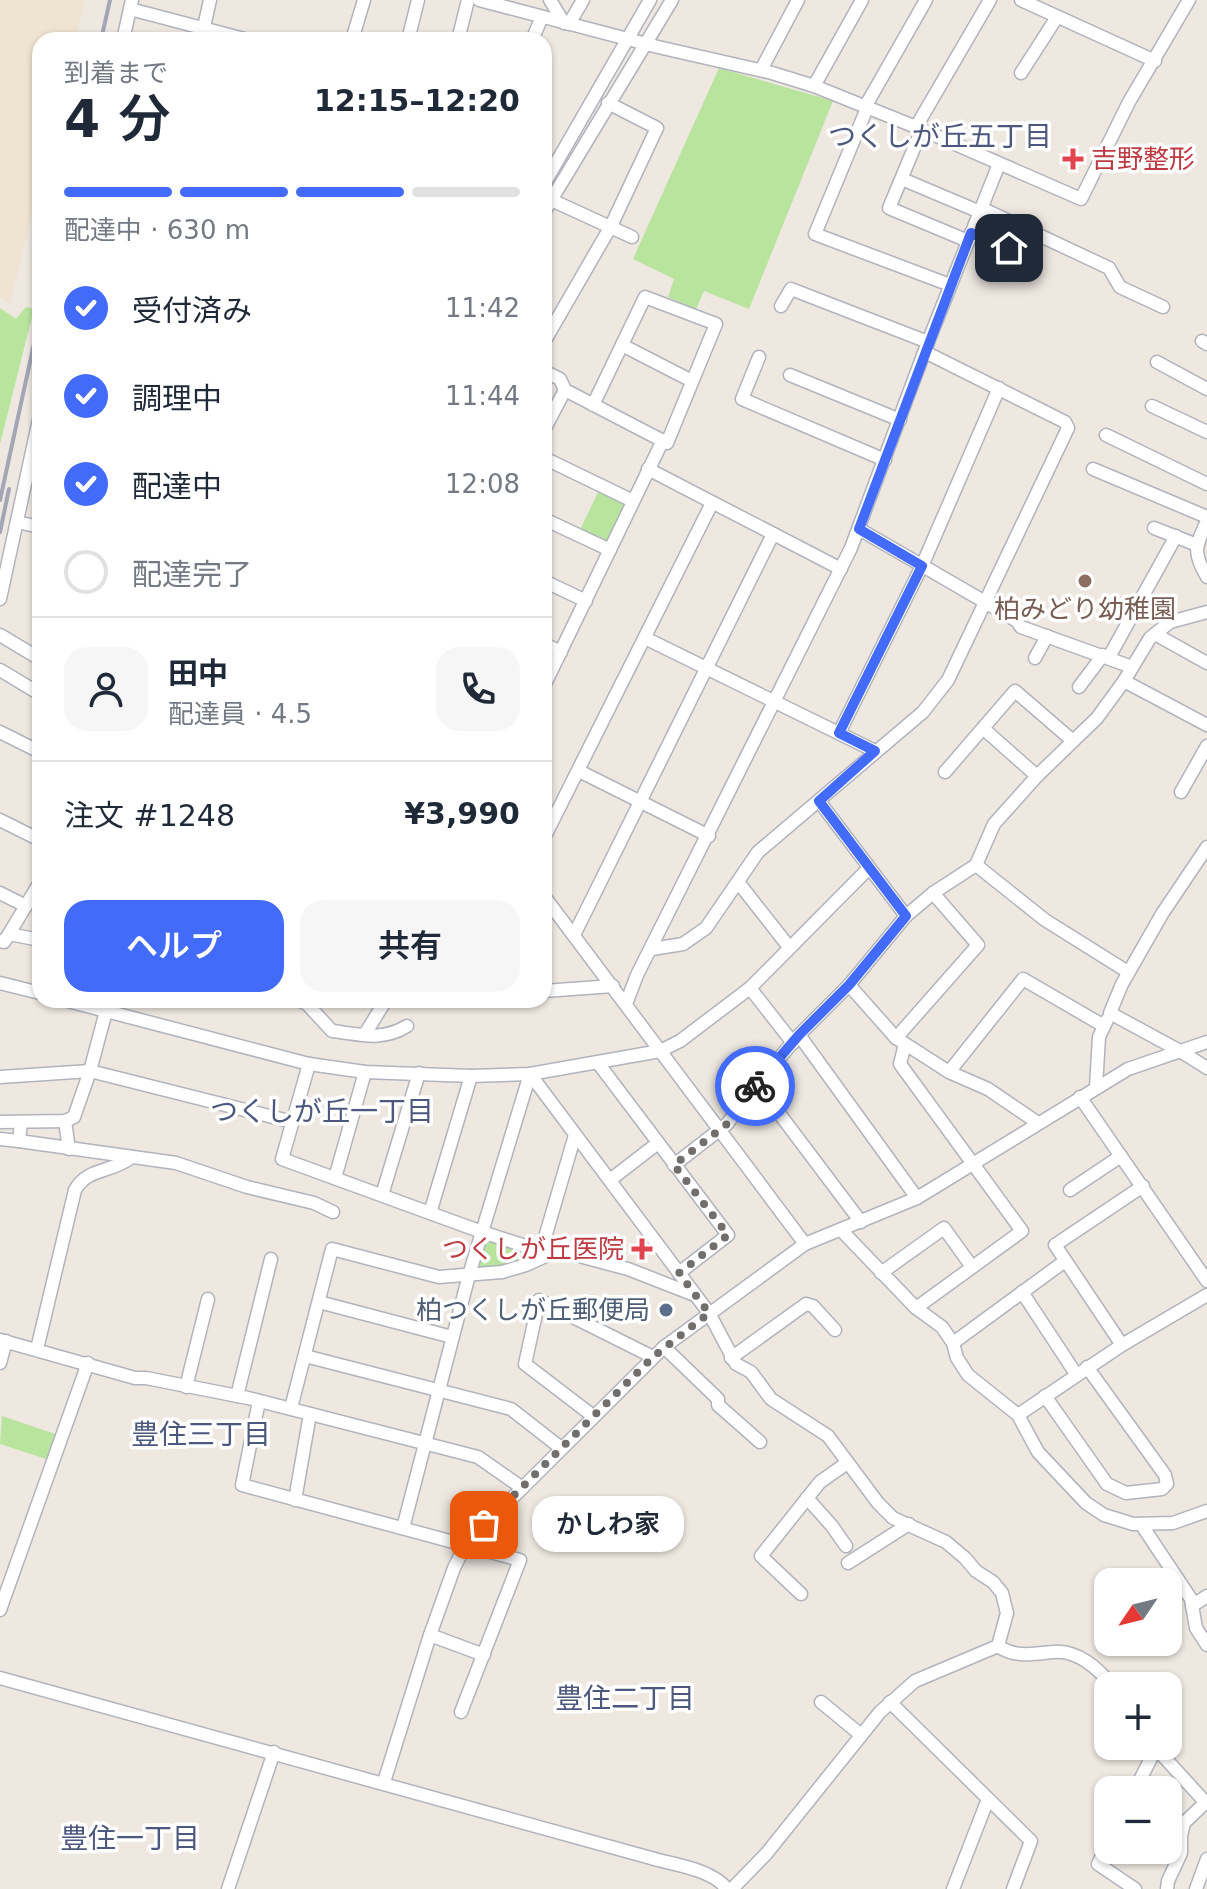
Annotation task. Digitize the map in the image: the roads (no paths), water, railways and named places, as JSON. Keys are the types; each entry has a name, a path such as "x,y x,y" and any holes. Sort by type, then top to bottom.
{"street":[{"path":"202,32 210,0"},
{"path":"354,32 364,0"},
{"path":"410,32 418,0"},
{"path":"460,32 468,0"},
{"path":"479,0 814,86 1081,199 1129,102 1189,0"},
{"path":"550,0 566,23"},
{"path":"566,23 583,0"},
{"path":"552,170 650,0"},
{"path":"552,192 672,0"},
{"path":"761,70 798,0"},
{"path":"814,86 862,0"},
{"path":"926,0 866,107 815,234 950,285"},
{"path":"990,0 919,128 889,208 1009,248"},
{"path":"1021,0 1155,61"},
{"path":"125,32 131,4 197,32"},
{"path":"535,32 542,17"},
{"path":"1021,73 1057,17"},
{"path":"552,328 611,226 657,128 608,103"},
{"path":"626,1004 637,975 709,836 859,529 950,285 999,164"},
{"path":"902,179 1109,268 1120,287 1163,307"},
{"path":"552,200 632,237"},
{"path":"652,949 683,944 706,928 758,852 923,712 948,680 1068,428 1065,422 927,347 791,289 781,306"},
{"path":"552,375 560,379 565,390 593,405 663,440 667,443 716,324 645,297 593,405"},
{"path":"622,345 692,381"},
{"path":"759,357 742,399 885,460"},
{"path":"1157,362 1207,389"},
{"path":"790,375 900,420"},
{"path":"839,733 922,566 999,388"},
{"path":"552,415 565,390"},
{"path":"1152,406 1207,432"},
{"path":"1106,435 1207,484"},
{"path":"552,670 663,440"},
{"path":"0,599 32,452"},
{"path":"552,462 633,501"},
{"path":"648,469 841,569"},
{"path":"1093,469 1207,519 1200,552 1207,577"},
{"path":"552,823 712,503"},
{"path":"17,522 32,525"},
{"path":"552,523 610,550"},
{"path":"1154,528 1176,536 1200,552"},
{"path":"859,529 1017,621 1021,627 1132,667"},
{"path":"574,935 773,534"},
{"path":"1079,687 1106,656 1176,536"},
{"path":"552,585 586,601"},
{"path":"674,1165 727,1124 757,1084 849,985 906,916 933,893 976,865 994,824 1037,776 1097,718 1155,634 1170,622 1207,612"},
{"path":"1155,634 1207,663"},
{"path":"0,635 32,654"},
{"path":"1035,658 1047,636"},
{"path":"645,638 875,751"},
{"path":"552,648 561,652"},
{"path":"0,670 32,689"},
{"path":"1124,681 1207,725"},
{"path":"945,772 985,730 1015,691 1073,741"},
{"path":"985,730 1037,776"},
{"path":"0,732 32,748"},
{"path":"1181,792 1207,746"},
{"path":"579,771 709,836"},
{"path":"819,801 906,916"},
{"path":"0,820 32,836"},
{"path":"1096,1087 1099,1037 1128,972 1207,847"},
{"path":"976,865 1045,920 1128,972"},
{"path":"114,1008 309,1064 365,1072 471,1076 530,1074 598,1063 660,1051 680,1041 750,988 869,868"},
{"path":"738,882 789,947"},
{"path":"0,893 26,906"},
{"path":"916,1308 1022,1231 900,1064 900,1041 978,945 933,893"},
{"path":"4,938 32,896"},
{"path":"552,906 805,1244"},
{"path":"4,938 32,940"},
{"path":"949,1072 1023,979 1104,1026"},
{"path":"0,983 32,991"},
{"path":"849,985 900,1041 949,1072 988,1089 1038,1123"},
{"path":"552,990 613,986"},
{"path":"750,988 796,1039 917,1198"},
{"path":"0,1122 65,1121 74,1117 106,1008"},
{"path":"310,1008 321,1023 332,1031 392,1035 407,1026"},
{"path":"365,1034 381,1008"},
{"path":"1110,1013 1207,1068"},
{"path":"384,1782 430,1635 466,1544 664,1347 805,1244 917,1198 1128,1069 1207,1042"},
{"path":"598,1063 728,1235 679,1273"},
{"path":"309,1064 282,1159 482,1232 547,1252 568,1253 628,1269 695,1295"},
{"path":"0,1077 90,1071 293,1122"},
{"path":"335,1178 365,1072"},
{"path":"382,1195 419,1073"},
{"path":"530,1074 709,1313 731,1358 751,1372 771,1399 828,1436 878,1503 893,1518 946,1542 976,1571 993,1582 1002,1593 1007,1613 998,1646"},
{"path":"403,1528 469,1275 530,1074"},
{"path":"430,1213 471,1076"},
{"path":"757,1084 861,1222"},
{"path":"1080,1097 1207,1281"},
{"path":"65,1121 69,1149"},
{"path":"19,1141 21,1122"},
{"path":"291,1408 332,1249 439,1277 502,1272 526,1265 547,1252 575,1135"},
{"path":"0,1139 176,1163 247,1187 314,1203 333,1212"},
{"path":"610,1180 658,1143"},
{"path":"1070,1190 1121,1156"},
{"path":"37,1349 75,1190 88,1174 119,1167 132,1157"},
{"path":"1122,1345 1055,1245 1143,1186"},
{"path":"881,1273 944,1228 972,1267"},
{"path":"841,1230 916,1308 942,1327 968,1375 1018,1415 1038,1452 1086,1503 1104,1515 1133,1524 1173,1523 1207,1511"},
{"path":"237,1396 271,1259"},
{"path":"953,1343 1065,1261"},
{"path":"1022,1292 1165,1475 1167,1484 1162,1489 1126,1493 1107,1484 1045,1396"},
{"path":"1018,1415 1122,1345 1207,1295"},
{"path":"186,1387 208,1299"},
{"path":"593,1416 525,1364 539,1300 653,1357"},
{"path":"319,1302 452,1337"},
{"path":"731,1358 806,1304 813,1306 835,1330"},
{"path":"0,1363 3,1341 135,1378 291,1408 478,1457 521,1487"},
{"path":"664,1347 718,1399 718,1405 760,1442"},
{"path":"305,1356 511,1409 561,1448"},
{"path":"0,1610 88,1363"},
{"path":"259,1401 242,1485 520,1560 461,1712"},
{"path":"295,1500 310,1414"},
{"path":"801,1594 761,1556 820,1482 847,1463"},
{"path":"807,1498 846,1546"},
{"path":"848,1563 909,1524"},
{"path":"1141,1524 1191,1599 1196,1628 1205,1639"},
{"path":"1192,1606 1207,1596"},
{"path":"430,1635 484,1655"},
{"path":"998,1646 1013,1655 1055,1651 1076,1656 1099,1672"},
{"path":"0,1678 696,1871 717,1879 729,1889 766,1854 890,1702 915,1681 998,1646"},
{"path":"821,1702 861,1735"},
{"path":"890,1702 1031,1841 1013,1889"},
{"path":"228,1889 274,1752"},
{"path":"1166,1760 1203,1805 1207,1822"},
{"path":"953,1889 988,1799"},
{"path":"1167,1889 1181,1853 1184,1823 1203,1805"},
{"path":"1196,1889 1207,1859"},
{"path":"1098,1864 1135,1889"}],"railway":[{"path":"103,32 110,0"},
{"path":"0,500 32,353"},
{"path":"0,532 9,489"}],"place":[{"name":"吉野整形","path":"1073,159"},
{"name":"柏みどり幼稚園","path":"1085,581"},
{"name":"つくしが丘医院","path":"642,1249"},
{"name":"柏つくしが丘郵便局","path":"666,1310"},
{"name":"かしわ家","path":"484,1525"}],"district":[{"name":"つくしが丘五丁目","path":"940,136"},
{"name":"つくしが丘一丁目","path":"322,1111"},
{"name":"豊住三丁目","path":"201,1434"},
{"name":"豊住二丁目","path":"625,1698"},
{"name":"豊住一丁目","path":"130,1838"}]}
